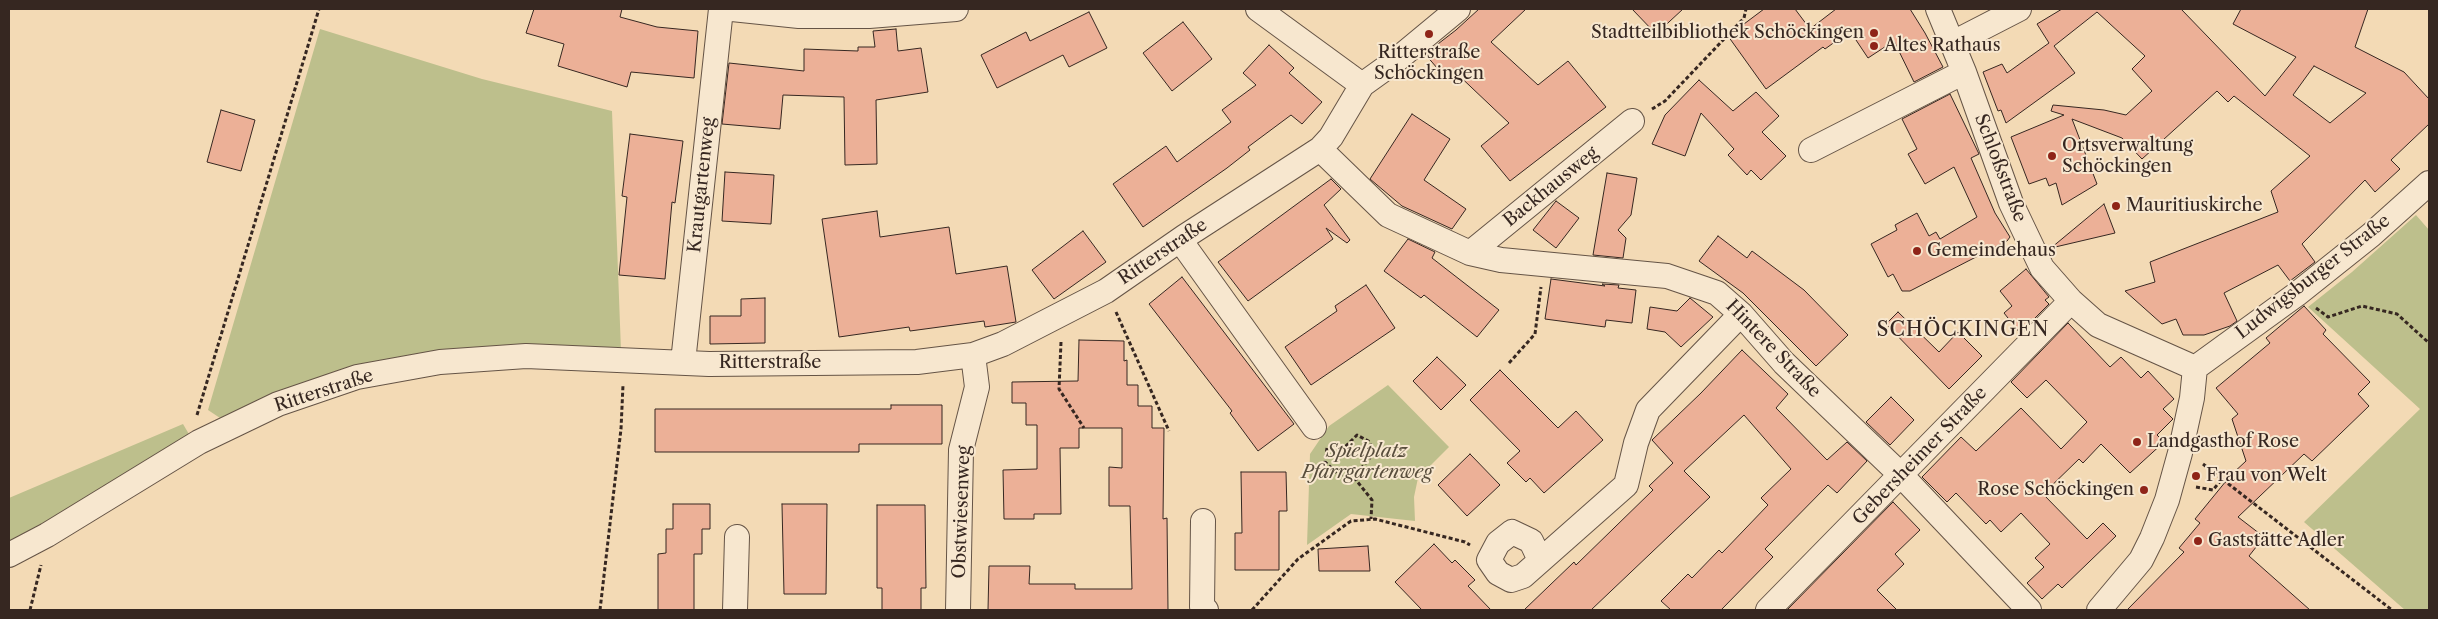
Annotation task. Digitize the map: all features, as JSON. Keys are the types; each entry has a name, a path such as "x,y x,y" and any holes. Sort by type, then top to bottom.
{"street":[{"name":"Krautgartenweg","path":"683,362 721,9"},
{"path":"732,9 799,16 869,16 956,9"},
{"path":"1258,9 1362,85"},
{"name":"Ritterstraße","path":"9,555 47,535 199,442 278,404 358,377 440,362 526,356 683,362 917,362 973,355 1004,344 1106,291 1180,240 1320,149 1331,136 1362,85 1394,62 1458,9"},
{"name":"Schloßstraße","path":"1938,9 1964,72 2011,203 2042,268 2071,301 2098,325 2195,368"},
{"path":"1953,43 2019,9"},
{"path":"1810,150 1964,72"},
{"name":"Backhausweg","path":"1470,253 1632,121"},
{"name":"Hintere Straße","path":"1320,149 1388,215 1470,253 1501,260 1667,276 1718,293 1741,314 1784,363 1901,475 2029,610"},
{"name":"Ludwigsburger Straße","path":"2195,368 2297,294 2371,235 2429,183"},
{"path":"1180,240 1314,427"},
{"name":"Gebersheimer Straße","path":"1768,610 2071,301"},
{"path":"1540,560 1531,541 1512,532 1498,543 1489,560 1498,574 1511,580 1523,576 1626,485 1636,443 1648,410 1741,314"},
{"name":"Obstwiesenweg","path":"958,610 961,450 977,387 973,355"},
{"path":"2099,610 2141,560 2152,538 2171,483 2192,398 2195,368"},
{"path":"1203,521 1202,606 1206,610"},
{"path":"735,610 737,537"}],"path":[{"path":"199,442 197,414 319,9"},
{"path":"1632,121 1664,101 1744,18 1746,9"},
{"path":"1509,363 1535,334 1544,264"},
{"path":"1106,291 1169,431"},
{"path":"2297,294 2328,317 2362,306 2397,314 2429,343"},
{"path":"1061,314 1059,389 1084,428"},
{"path":"600,610 621,429 624,359"},
{"path":"1314,427 1332,437 1325,453 1325,462 1337,473 1356,480 1372,500 1371,519"},
{"path":"1341,451 1357,435 1370,442 1373,454 1359,471 1356,480"},
{"path":"2201,463 2392,610"},
{"path":"2171,483 2213,490 2222,479"},
{"path":"1252,610 1298,559 1350,521 1371,519 1465,542 1489,560"},
{"path":"30,610 47,535"}],"green space":[{"path":"320,29 482,79 612,111 621,351 275,393 220,418 208,410"},
{"path":"2416,215 2429,230 2429,610 2405,610 2304,522 2420,409 2308,307 2352,272"},
{"name":"Spielplatz Pfarrgartenweg","path":"1388,385 1449,447 1418,478 1414,497 1415,521 1351,514 1307,545 1310,454 1329,426"},
{"path":"183,424 200,453 9,552 9,498"}],"building":[{"path":"534,9 622,9 620,17 657,27 698,31 694,78 631,72 627,87 558,66 564,44 526,33"},
{"path":"1479,9 1526,9 1491,42 1538,85 1568,61 1606,107 1510,181 1481,146 1509,123 1452,69 1444,76 1425,54"},
{"path":"1632,9 1683,9 1656,34"},
{"path":"1764,9 1795,9 1810,29 1836,9 1910,9 1943,67 1914,82 1894,41 1868,58 1850,31 1825,49 1823,47 1766,89 1728,36"},
{"path":"2062,9 2181,9 2265,96 2296,57 2233,24 2241,9 2368,9 2355,47 2404,72 2429,99 2429,124 2391,160 2400,169 2375,192 2365,180 2302,244 2315,262 2290,281 2278,265 2224,293 2237,321 2230,326 2204,335 2183,335 2176,319 2162,324 2125,291 2155,282 2150,262 2278,212 2271,191 2310,156 2234,96 2228,102 2217,91 2142,159 2122,138 2072,119 2097,184 2062,205 2056,183 2049,186 2046,178 2029,184 2011,137 2064,115 2051,111 2053,105 2104,110 2126,115 2152,91 2132,69 2145,56 2097,12 2054,46 2075,73 2006,123 2001,110 1998,111 1983,72 2002,64 2007,73 2049,43 2037,24","holes":["2314,66 2366,93 2330,123 2293,95"]},
{"path":"1089,12 1107,48 1069,67 1063,55 997,88 981,55 1026,32 1030,41"},
{"path":"1183,22 1212,59 1172,91 1143,53"},
{"path":"896,29 898,51 921,48 928,92 876,100 877,164 845,165 844,97 783,95 780,129 722,124 729,63 804,71 804,49 858,51 858,47 875,47 873,31"},
{"path":"1269,45 1294,68 1289,73 1322,102 1302,124 1291,115 1248,147 1250,150 1227,168 1143,227 1113,184 1166,146 1177,162 1231,122 1222,110 1256,85 1243,73"},
{"path":"1699,80 1733,111 1756,92 1779,116 1762,132 1786,156 1761,180 1751,170 1747,175 1728,155 1734,149 1701,113 1685,156 1652,144 1665,115"},
{"path":"1950,94 1979,154 1971,158 1995,213 2010,237 2007,241 1910,291 1902,291 1893,274 1888,277 1871,244 1897,230 1895,225 1917,213 1929,236 1936,232 1940,239 1977,217 1954,167 1925,184 1908,154 1917,149 1902,119"},
{"path":"221,110 255,120 241,171 207,162"},
{"path":"1412,114 1450,139 1424,180 1466,209 1452,229 1402,206 1370,179"},
{"path":"630,134 683,141 675,203 672,202 665,279 619,275 627,197 622,196"},
{"path":"725,172 774,175 771,224 722,221"},
{"path":"1607,173 1637,178 1631,215 1618,230 1626,238 1623,258 1593,255"},
{"path":"1331,179 1341,189 1324,205 1350,240 1347,243 1326,228 1333,239 1248,301 1218,262"},
{"path":"1556,201 1579,218 1556,248 1533,230"},
{"path":"2104,204 2115,233 2051,248"},
{"path":"877,211 880,237 949,227 956,274 1007,266 1016,322 985,327 984,321 910,331 909,327 839,337 822,219"},
{"path":"1083,231 1106,262 1054,299 1032,270"},
{"path":"1718,236 1747,258 1752,251 1804,290 1848,335 1816,366 1743,293 1699,261"},
{"path":"1408,239 1435,252 1432,258 1499,310 1477,337 1424,295 1421,298 1384,271"},
{"path":"2026,269 2049,297 2045,300 2049,304 2020,333 2004,313 2012,306 2000,291"},
{"path":"1182,277 1294,424 1258,451 1230,413 1232,411 1149,304"},
{"path":"1551,279 1605,286 1602,284 1619,285 1618,288 1636,290 1632,323 1606,320 1605,327 1545,319"},
{"path":"1366,285 1395,328 1311,385 1285,347 1337,311 1335,306"},
{"path":"765,298 765,343 710,344 710,316 741,316 741,299"},
{"path":"1690,298 1713,317 1681,347 1665,332 1647,329 1650,307 1677,311"},
{"path":"2304,306 2326,330 2323,334 2370,382 2358,394 2369,406 2312,461 2304,454 2238,517 2264,537 2249,556 2310,610 2127,610 2184,552 2179,548 2200,523 2195,519 2231,475 2246,461 2232,419 2238,414 2216,388 2270,343 2266,338"},
{"path":"1898,312 1939,352 1958,332 1982,356 1949,389 1886,324"},
{"path":"2068,323 2110,367 2121,357 2141,378 2148,371 2174,399 2163,409 2173,419 2157,435 2164,442 2130,473 2101,444 2083,463 2079,459 2043,494 2087,539 2103,523 2116,536 2062,588 2058,584 2042,599 2027,583 2044,567 2035,558 2050,544 2021,513 2001,532 1990,520 1986,524 1956,493 1947,502 1922,477 1961,437 1976,451 2021,408 2061,449 2087,422 2046,380 2027,398 2011,382"},
{"path":"1079,340 1124,341 1124,361 1127,360 1127,385 1138,385 1138,406 1152,406 1152,428 1164,428 1163,519 1167,518 1168,610 988,610 989,566 1030,566 1029,584 1075,584 1075,589 1132,589 1130,506 1109,506 1109,467 1122,468 1122,428 1079,428 1079,448 1060,448 1061,514 1034,514 1034,519 1004,519 1003,470 1037,469 1037,425 1026,425 1026,403 1012,403 1012,382 1078,381"},
{"path":"1742,350 1788,394 1776,408 1827,460 1847,442 1867,461 1837,493 1828,485 1765,549 1773,557 1721,610 1671,610 1661,601 1688,574 1692,578 1719,550 1722,553 1768,505 1761,498 1791,469 1744,415 1684,471 1710,497 1591,610 1524,610 1574,562 1576,565 1653,490 1649,486 1673,463 1652,440"},
{"path":"1437,357 1466,385 1441,410 1413,381"},
{"path":"1500,370 1558,428 1576,411 1603,440 1544,493 1530,478 1526,482 1507,463 1520,451 1470,400"},
{"path":"1891,397 1914,420 1890,445 1866,422"},
{"path":"891,405 942,405 942,444 859,444 859,452 655,452 655,409 891,409"},
{"path":"1470,454 1500,485 1467,516 1438,485"},
{"path":"1241,472 1286,472 1287,511 1279,511 1279,570 1235,570 1235,533 1242,533"},
{"path":"1893,502 1920,530 1895,554 1904,564 1877,590 1897,610 1787,610"},
{"path":"673,504 710,504 710,529 702,529 702,554 694,554 694,610 658,610 658,554 666,553 666,529 673,529"},
{"path":"782,504 827,504 826,594 784,594"},
{"path":"877,505 925,505 926,588 921,588 921,610 882,610 882,588 877,588"},
{"path":"1434,544 1452,563 1455,560 1475,580 1468,586 1491,610 1422,610 1395,582"},
{"path":"1368,546 1370,571 1319,571 1318,549"}],"place":[{"name":"Stadtteilbibliothek Schöckingen","path":"1874,33"},
{"name":"Ritterstraße Schöckingen","path":"1429,34"},
{"name":"Altes Rathaus","path":"1874,46"},
{"name":"Ortsverwaltung Schöckingen","path":"2052,156"},
{"name":"Mauritiuskirche","path":"2116,206"},
{"name":"Gemeindehaus","path":"1917,251"},
{"name":"Landgasthof Rose","path":"2137,442"},
{"name":"Frau von Welt","path":"2196,476"},
{"name":"Rose Schöckingen","path":"2144,490"},
{"name":"Gaststätte Adler","path":"2198,541"}],"district":[{"name":"SCHÖCKINGEN","path":"1963,330"}]}
